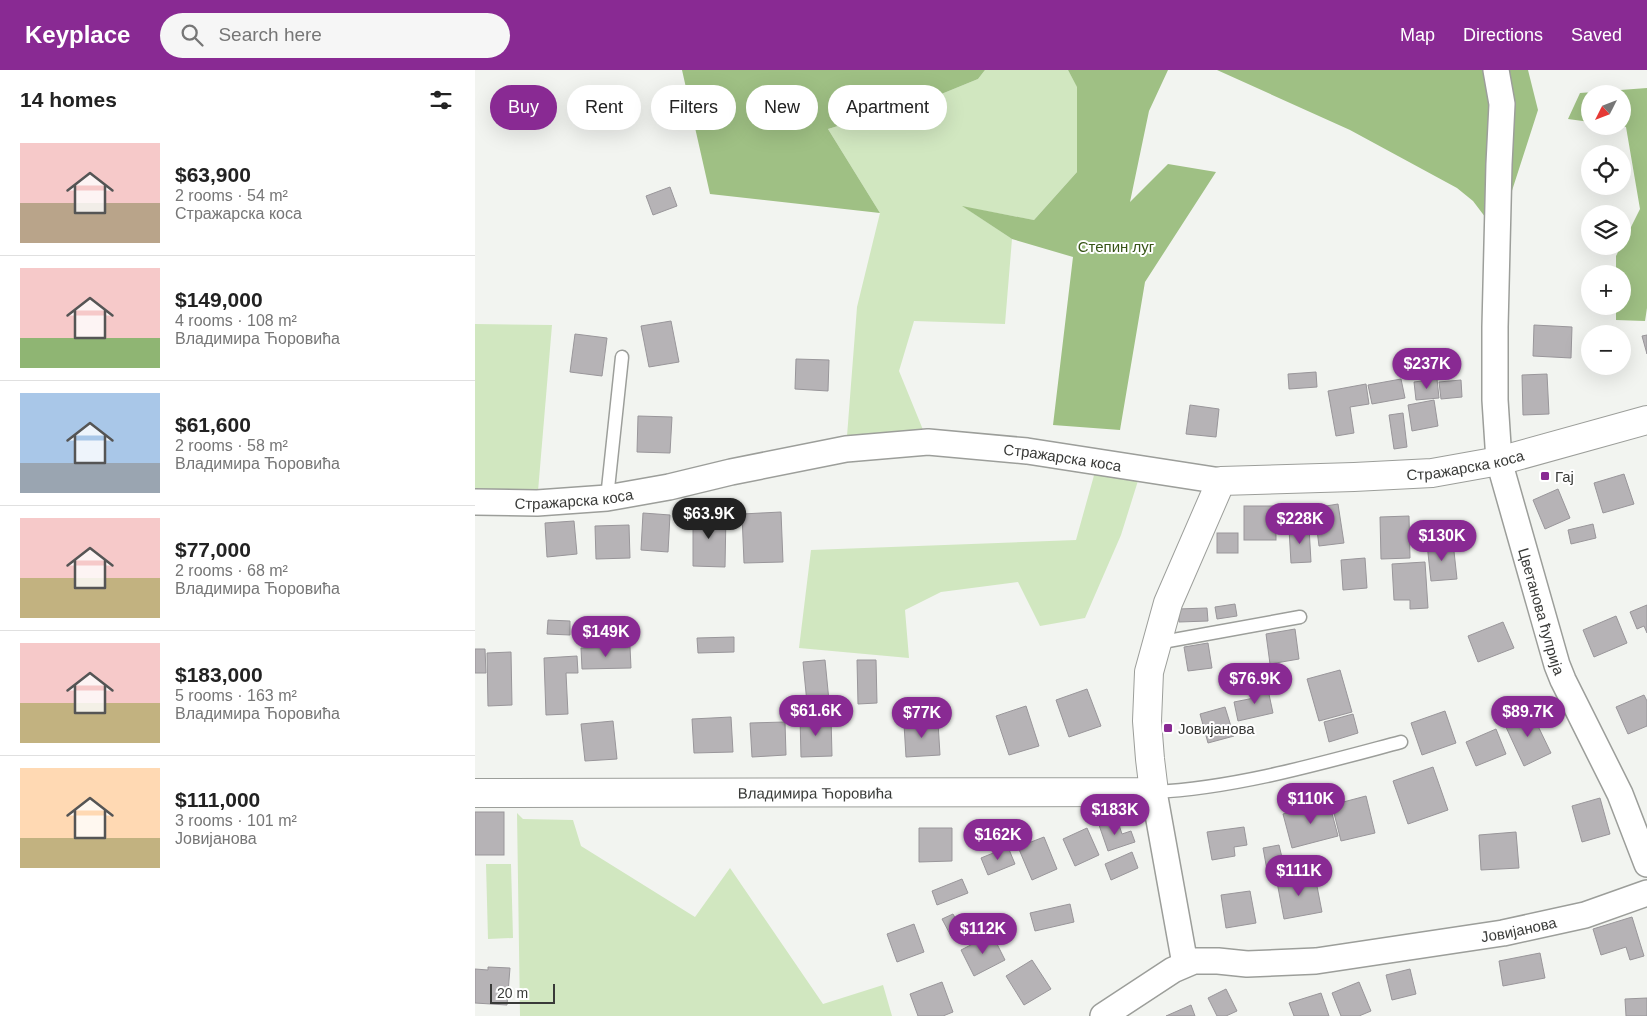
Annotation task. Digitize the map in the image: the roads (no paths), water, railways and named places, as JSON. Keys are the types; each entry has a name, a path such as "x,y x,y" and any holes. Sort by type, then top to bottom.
{"street":[{"name":"Цветанова ћуприја","path":"1497,70 1502,104 1495,327 1495,400 1499,461 1557,665 1620,794 1647,864"},
{"name":"Стражарска коса","path":"475,502 537,503 607,498 846,450 928,442 1027,451 1221,480 1432,473 1499,461 1647,420"},
{"path":"1185,964 1154,792 1150,759 1147,693 1149,672 1168,603 1221,480"},
{"name":"Владимира Ћоровића","path":"475,793 1154,792"},
{"name":"Јовијанова","path":"1103,1016 1185,964 1200,961 1257,964 1316,961 1503,933 1585,915 1647,893"}],"lane":[{"path":"607,498 622,357"},
{"path":"1157,643 1300,617"},
{"path":"1154,792 1181,791 1258,777 1401,742"}],"place":[{"name":"Гај","path":"1545,476"},
{"name":"Јовијанова","path":"1168,728"}],"park label":[{"name":"Степин луг","path":"1116,246"}]}
